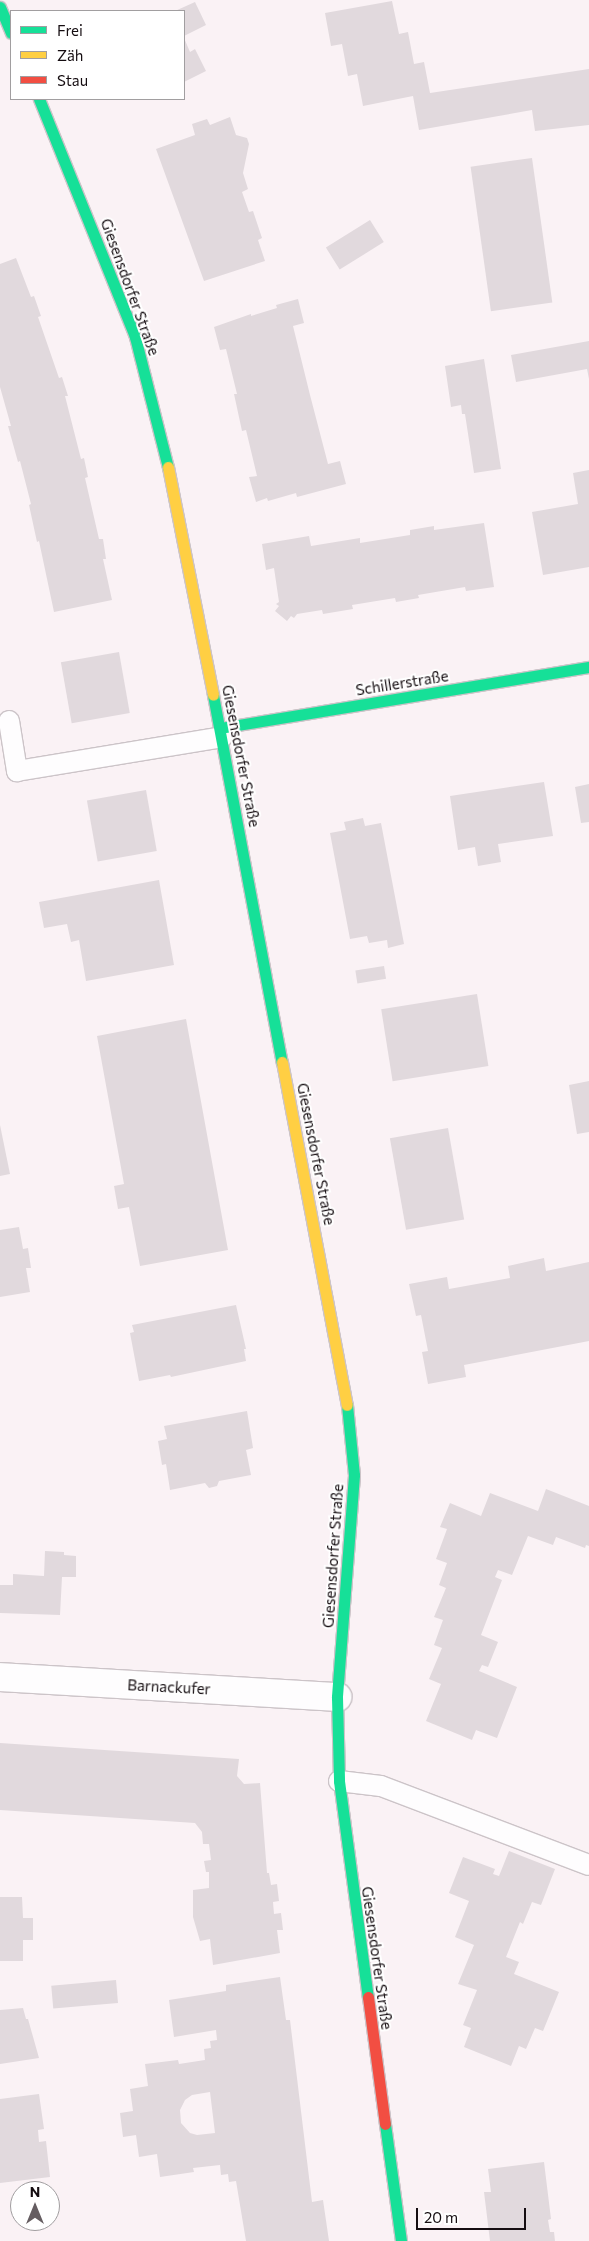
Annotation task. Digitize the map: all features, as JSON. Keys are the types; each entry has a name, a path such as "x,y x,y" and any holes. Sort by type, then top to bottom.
{"street":[{"path":"0,7 10,31"},
{"name":"Giesensdorfer Straße","path":"39,100 135,337 172,480 346,1397 354,1475 338,1697 339,1781 401,2241"},
{"name":"Schillerstraße","path":"221,732 589,667"},
{"name":"Barnackufer","path":"0,1677 338,1697"}],"lane":[{"path":"9,721 17,770 221,732"},
{"path":"339,1781 381,1786 589,1865"}],"building":[{"path":"392,1 399,34 408,32 414,64 424,62 430,93 589,69 589,125 535,131 532,110 419,130 413,96 363,106 357,74 348,76 342,44 331,46 325,13"},
{"path":"195,2 206,25 185,36 185,10 177,10"},
{"path":"185,40 190,52 195,49 206,71 185,82"},
{"path":"230,117 236,135 247,138 249,144 243,173 248,189 242,192 249,212 253,211 262,238 258,240 265,261 204,281 156,149 195,135 192,124 207,119 210,125"},
{"path":"532,158 552,303 491,311 471,167"},
{"path":"370,220 384,242 340,270 326,248"},
{"path":"16,258 31,297 34,296 41,316 38,317 59,378 62,377 68,396 65,396 81,459 84,458 88,477 85,478 99,539 103,539 106,559 103,559 112,600 54,612 39,541 37,542 29,505 31,504 20,461 18,462 8,426 11,426 0,387 0,264"},
{"path":"298,299 304,323 293,326 310,395 328,464 340,461 346,484 297,497 296,493 268,501 267,498 256,502 249,477 257,476 246,430 242,431 234,394 237,394 226,349 220,350 214,327 251,314 251,316 277,308 276,305"},
{"path":"589,341 589,379 587,369 516,382 511,355"},
{"path":"484,359 501,469 474,473 465,414 462,414 461,405 451,407 445,366"},
{"path":"589,470 589,567 543,575 532,512 578,504 573,473"},
{"path":"484,523 494,587 466,591 465,587 418,595 419,598 396,602 395,598 352,605 353,609 323,614 322,610 297,614 294,618 291,616 287,621 275,611 279,606 276,604 279,602 274,568 266,570 262,544 309,536 311,546 360,538 360,543 410,535 410,530 434,526 434,530"},
{"path":"119,652 130,713 72,723 61,662"},
{"path":"544,782 553,836 498,844 501,862 478,866 475,847 458,850 450,796"},
{"path":"589,784 589,822 581,823 575,787"},
{"path":"146,790 157,851 98,861 87,800"},
{"path":"363,818 365,826 381,823 404,944 388,948 387,940 369,943 367,936 350,939 330,833 346,830 344,822"},
{"path":"159,880 174,965 86,981 79,940 71,942 67,924 44,928 39,902"},
{"path":"384,966 386,979 357,983 355,971"},
{"path":"477,994 488,1066 393,1081 381,1009"},
{"path":"186,1019 228,1250 140,1266 129,1207 118,1209 114,1186 124,1184 97,1036"},
{"path":"589,1081 589,1132 577,1134 569,1085"},
{"path":"0,1125 10,1174 0,1176"},
{"path":"448,1128 464,1220 406,1230 390,1138"},
{"path":"19,1227 23,1249 28,1248 31,1268 26,1268 30,1292 0,1297 0,1230"},
{"path":"544,1258 546,1271 589,1262 589,1341 464,1365 466,1377 428,1384 422,1352 428,1351 421,1315 416,1316 409,1284 447,1277 449,1289 510,1278 508,1266"},
{"path":"236,1305 246,1349 244,1349 246,1361 171,1377 170,1375 139,1381 130,1333 134,1332 132,1325"},
{"path":"247,1411 253,1448 246,1450 251,1475 219,1481 217,1486 209,1488 205,1483 170,1490 166,1464 162,1465 158,1441 167,1439 164,1426"},
{"path":"546,1489 589,1506 589,1546 586,1545 585,1548 556,1537 553,1545 528,1536 512,1575 498,1570 495,1577 502,1580 481,1635 498,1642 488,1667 482,1665 479,1671 517,1687 497,1738 476,1730 472,1740 426,1721 441,1684 429,1679 442,1648 434,1645 443,1620 434,1617 446,1588 439,1585 447,1563 436,1559 447,1529 440,1527 450,1503 481,1516 490,1493 538,1511"},
{"path":"45,1551 64,1552 64,1555 76,1556 76,1577 62,1577 60,1615 0,1613 0,1585 13,1585 13,1574 44,1576"},
{"path":"0,1743 239,1759 237,1776 244,1784 260,1783 267,1873 269,1873 271,1885 277,1884 279,1901 273,1902 274,1914 281,1913 283,1930 277,1930 280,1953 213,1965 210,1939 200,1941 193,1917 193,1890 209,1888 209,1872 206,1872 204,1861 211,1860 209,1844 203,1844 202,1832 195,1823 0,1810"},
{"path":"509,1851 555,1869 541,1905 532,1902 523,1924 520,1922 506,1957 519,1962 514,1974 559,1992 543,2031 535,2028 526,2049 519,2046 511,2066 464,2047 471,2028 463,2025 477,1990 458,1984 474,1945 455,1937 469,1901 449,1893 463,1857 495,1869 493,1874 499,1876"},
{"path":"0,1897 22,1897 23,1918 33,1918 33,1940 23,1940 23,1961 0,1961"},
{"path":"280,1977 286,2020 290,2020 312,2202 323,2200 329,2241 246,2241 236,2181 229,2182 228,2174 221,2175 220,2165 193,2168 194,2172 160,2177 157,2154 139,2157 136,2135 123,2137 120,2113 133,2111 130,2089 148,2086 145,2064 178,2060 179,2064 205,2060 204,2049 211,2048 210,2041 217,2040 216,2030 174,2037 169,2000 226,1991 226,1985","holes":["210,2092 215,2133 197,2135 190,2133 181,2123 180,2110 185,2100 192,2095"]},
{"path":"116,1980 118,2003 53,2009 51,1986"},
{"path":"23,2008 39,2058 0,2064 0,2010"},
{"path":"39,2094 44,2129 38,2130 39,2142 46,2141 50,2177 0,2183 0,2099"},
{"path":"544,2162 551,2219 548,2220 550,2232 554,2232 555,2241 490,2241 484,2192 491,2192 488,2169"}],"traffic: fast":[{"path":"0,7 10,31"},
{"path":"39,100 135,337 168,467"},
{"path":"220,728 589,667"},
{"path":"213,695 282,1062"},
{"path":"347,1405 354,1475 337,1697 339,1781 368,1997"},
{"path":"385,2124 401,2241"}],"traffic: slow":[{"path":"168,467 213,695"},
{"path":"282,1062 347,1405"}],"traffic: jam":[{"path":"368,1997 385,2124"}]}
